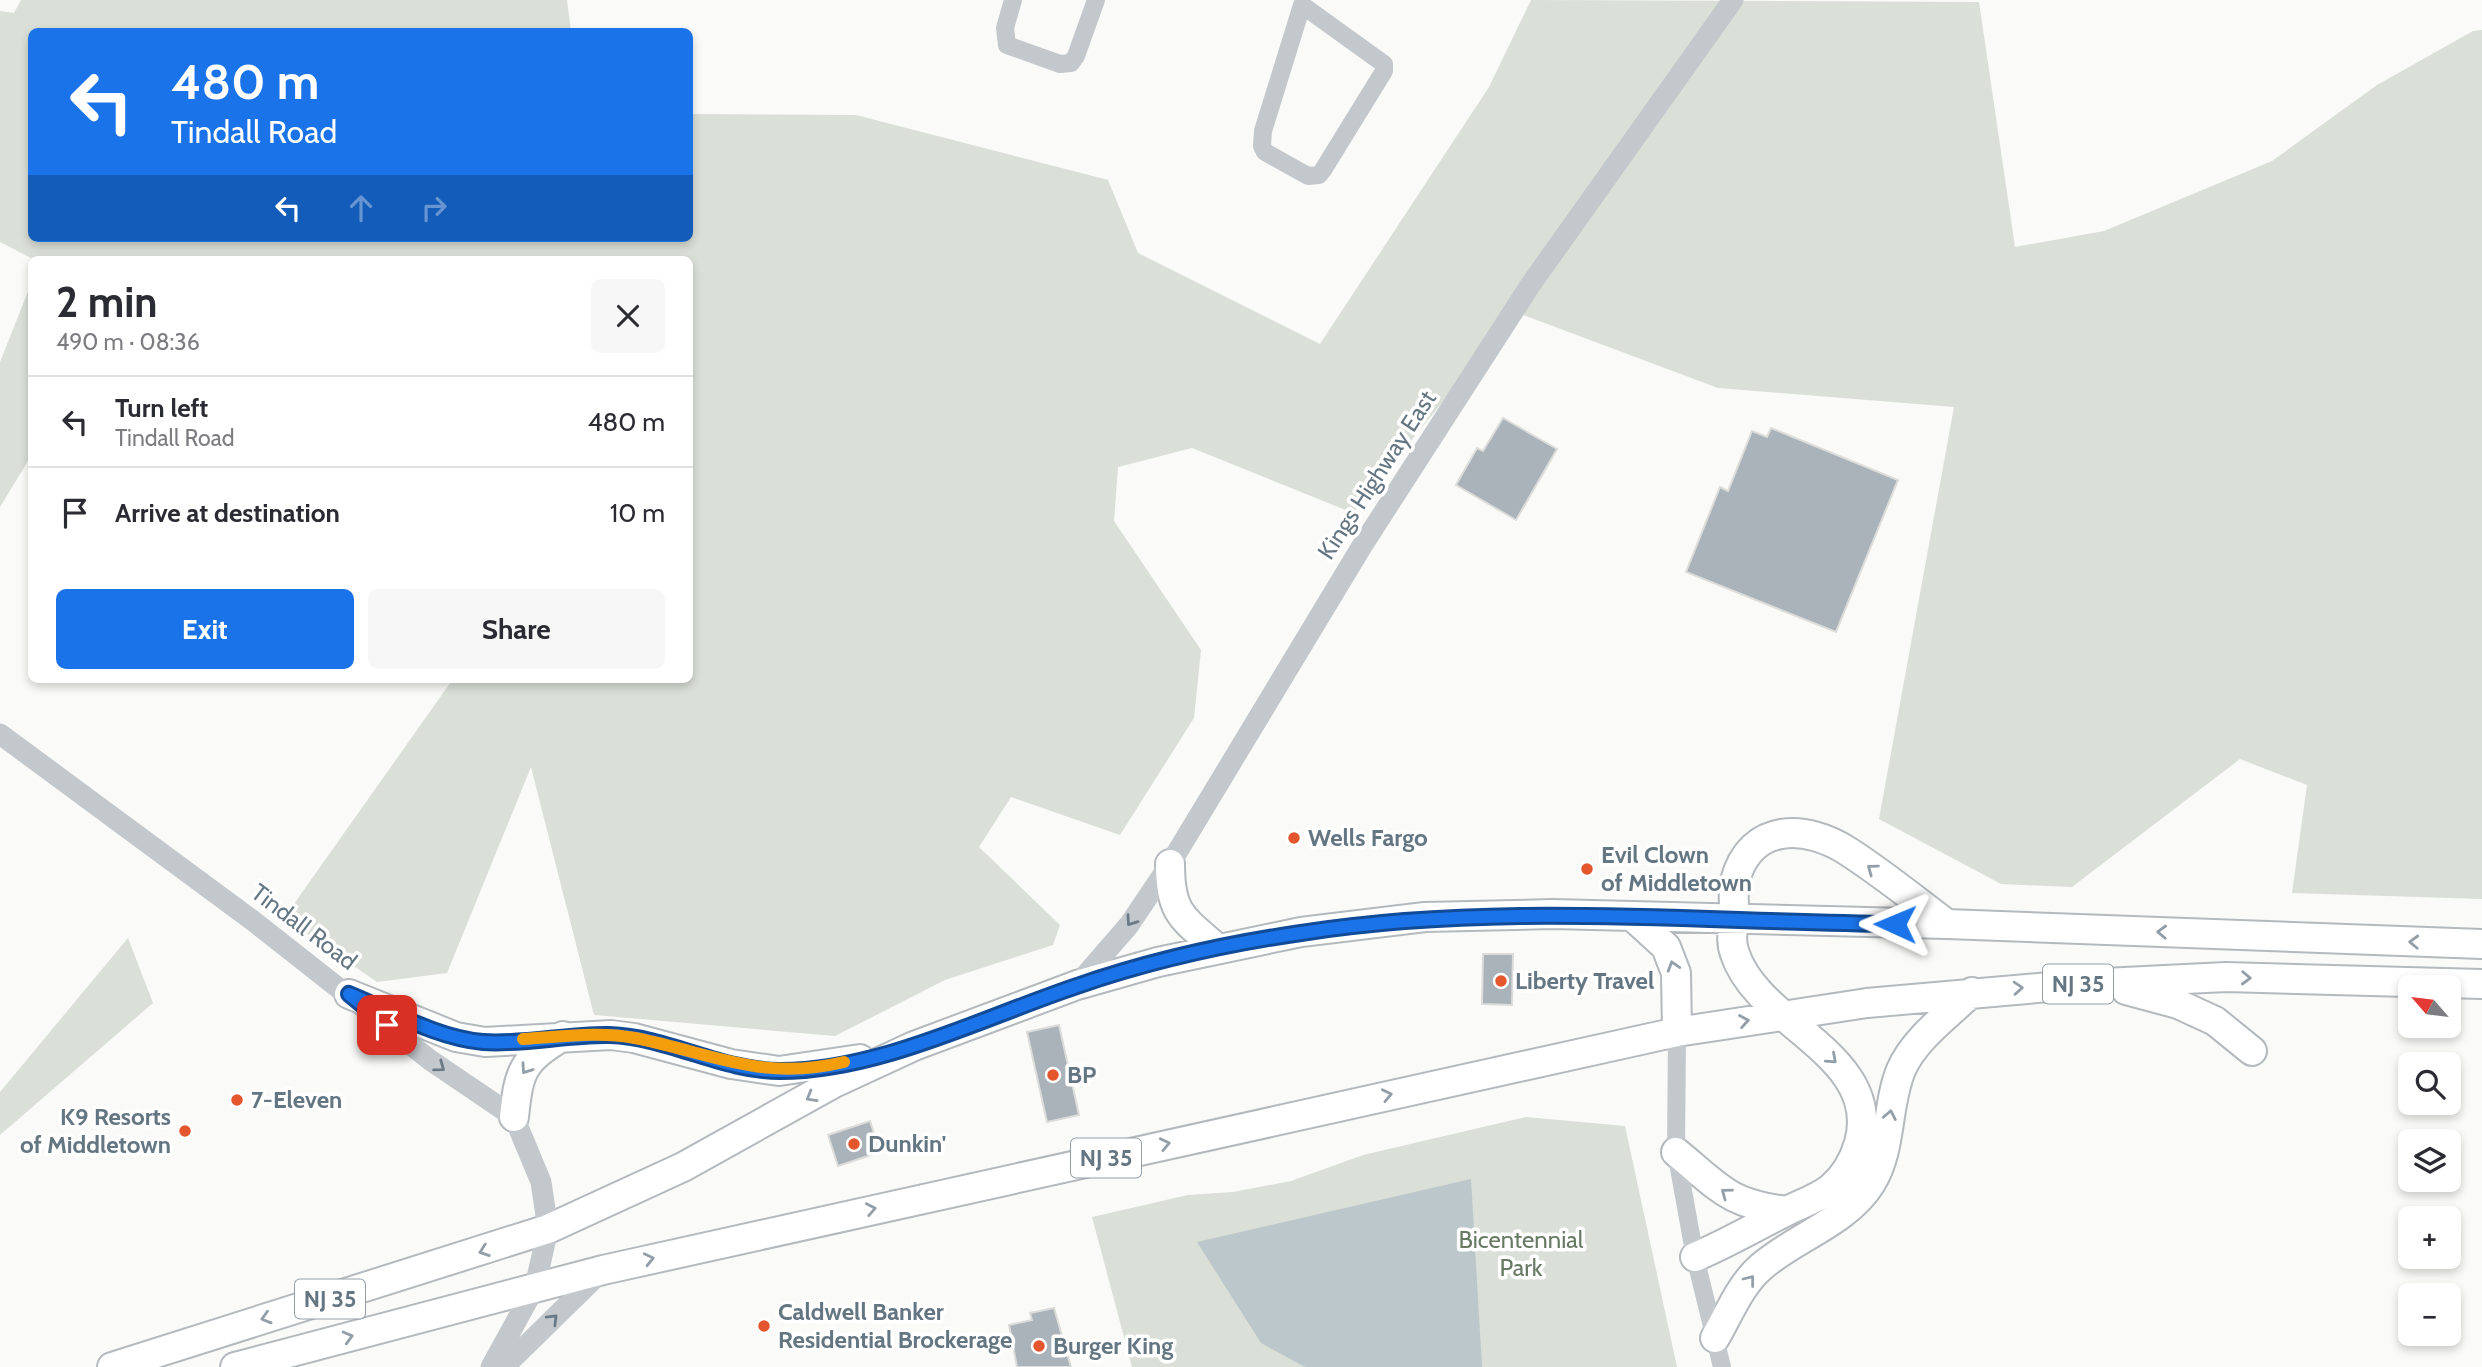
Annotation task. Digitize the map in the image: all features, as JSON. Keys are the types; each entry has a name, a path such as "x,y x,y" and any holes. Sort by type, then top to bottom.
{"highway":[{"path":"1695,1258 1809,1202 1842,1176 1859,1143 1860,1106 1852,1084 1838,1063 1779,1015 1735,956 1731,937 1734,919 1733,885 1746,857 1773,836 1790,831 1824,836 1947,924"},
{"path":"1170,864 1170,887 1179,915 1217,948"},
{"name":"NJ 35","path":"111,1367 548,1229 683,1167 834,1083 914,1046 1077,985 1217,948 1301,932 1425,917 1553,914 1947,924 2482,944"},
{"path":"1632,916 1666,947 1676,973 1677,1032"},
{"name":"NJ 35","path":"235,1367 603,1270 1677,1032 1779,1015 1972,992 2099,983 2226,977 2482,984"},
{"path":"2099,983 2178,1004 2215,1021 2252,1051"},
{"path":"1715,1338 1749,1279 1763,1265 1835,1219 1866,1190 1882,1158 1895,1086 1909,1054 1972,992"},
{"path":"349,994 456,1037 485,1042 563,1037 634,1038 731,1064 779,1071 829,1066 914,1046"},
{"path":"514,1117 520,1074 539,1051 563,1037"},
{"path":"1676,1152 1739,1202 1752,1207 1787,1211"}],"street":[{"path":"1013,0 1005,27 1007,46 1060,64 1071,63 1076,56 1096,0"},
{"name":"Kings Highway East","path":"1077,985 1129,925 1170,864 1370,533 1531,284 1733,0"},
{"path":"1301,3 1384,64 1384,71 1323,170 1319,175 1308,176 1265,152 1262,146 1263,131 1301,3"},
{"name":"Tindall Road","path":"0,734 349,994 430,1060 514,1117"},
{"path":"1677,1032 1676,1152 1695,1258 1722,1367"},
{"path":"491,1367 535,1287 548,1229 541,1182 514,1117"},
{"path":"504,1367 603,1270"}],"green space":[{"path":"21,0 567,0 571,28 28,28 28,242 693,242 693,114 856,115 1108,180 1138,253 1320,344 1489,87 1531,0 1979,2 2015,247 2104,231 2272,161 2377,85 2473,31 2482,30 2482,899 2292,893 2307,785 2240,759 2072,887 2001,884 1879,819 1954,407 1718,388 1515,312 1353,513 1192,448 1118,467 1114,521 1201,650 1194,718 1120,835 1011,797 979,847 1060,925 1053,945 945,980 835,1036 594,1015 531,767 447,973 377,982 284,918 450,683 693,683 693,256 28,256 0,242 0,11 14,13"},
{"path":"28,292 28,461 0,507 0,362"},
{"path":"128,938 153,1003 0,1135 0,1092"},
{"name":"Bicentennial Park","path":"1526,1117 1625,1126 1677,1367 1132,1367 1092,1217 1188,1195 1233,1192 1291,1181 1363,1155"}],"shaded area":[{"path":"1471,1179 1482,1367 1305,1367 1261,1343 1197,1242"}],"building":[{"path":"1503,418 1557,449 1516,520 1456,485 1477,448 1483,451"},
{"path":"1771,428 1898,480 1836,632 1686,572 1720,487 1728,491 1752,431 1767,437"},
{"path":"1483,954 1513,954 1512,1005 1482,1004"},
{"name":"BP","path":"1059,1025 1079,1115 1047,1122 1027,1032"},
{"name":"Dunkin'","path":"870,1121 880,1152 838,1166 828,1135"},
{"name":"Burger King","path":"1054,1308 1071,1367 1017,1367 1009,1325 1032,1320 1030,1313"}],"slow traffic":[{"path":"523,1039 611,1035 634,1038 731,1064 779,1071 844,1062"}],"place":[{"name":"Wells Fargo","path":"1294,838"},
{"name":"Evil Clown of Middletown","path":"1587,869"},
{"name":"Liberty Travel","path":"1501,981"},
{"name":"BP","path":"1053,1075"},
{"name":"7-Eleven","path":"237,1100"},
{"name":"K9 Resorts of Middletown","path":"185,1131"},
{"name":"Dunkin'","path":"854,1144"},
{"name":"Caldwell Banker Residential Brockerage","path":"764,1326"},
{"name":"Burger King","path":"1039,1346"}],"route":[{"path":"387,1025 349,994 456,1037 485,1042 611,1035 634,1038 731,1064 779,1071 829,1066 914,1046 1077,985 1217,948 1301,932 1425,917 1553,914 1895,924"}]}
